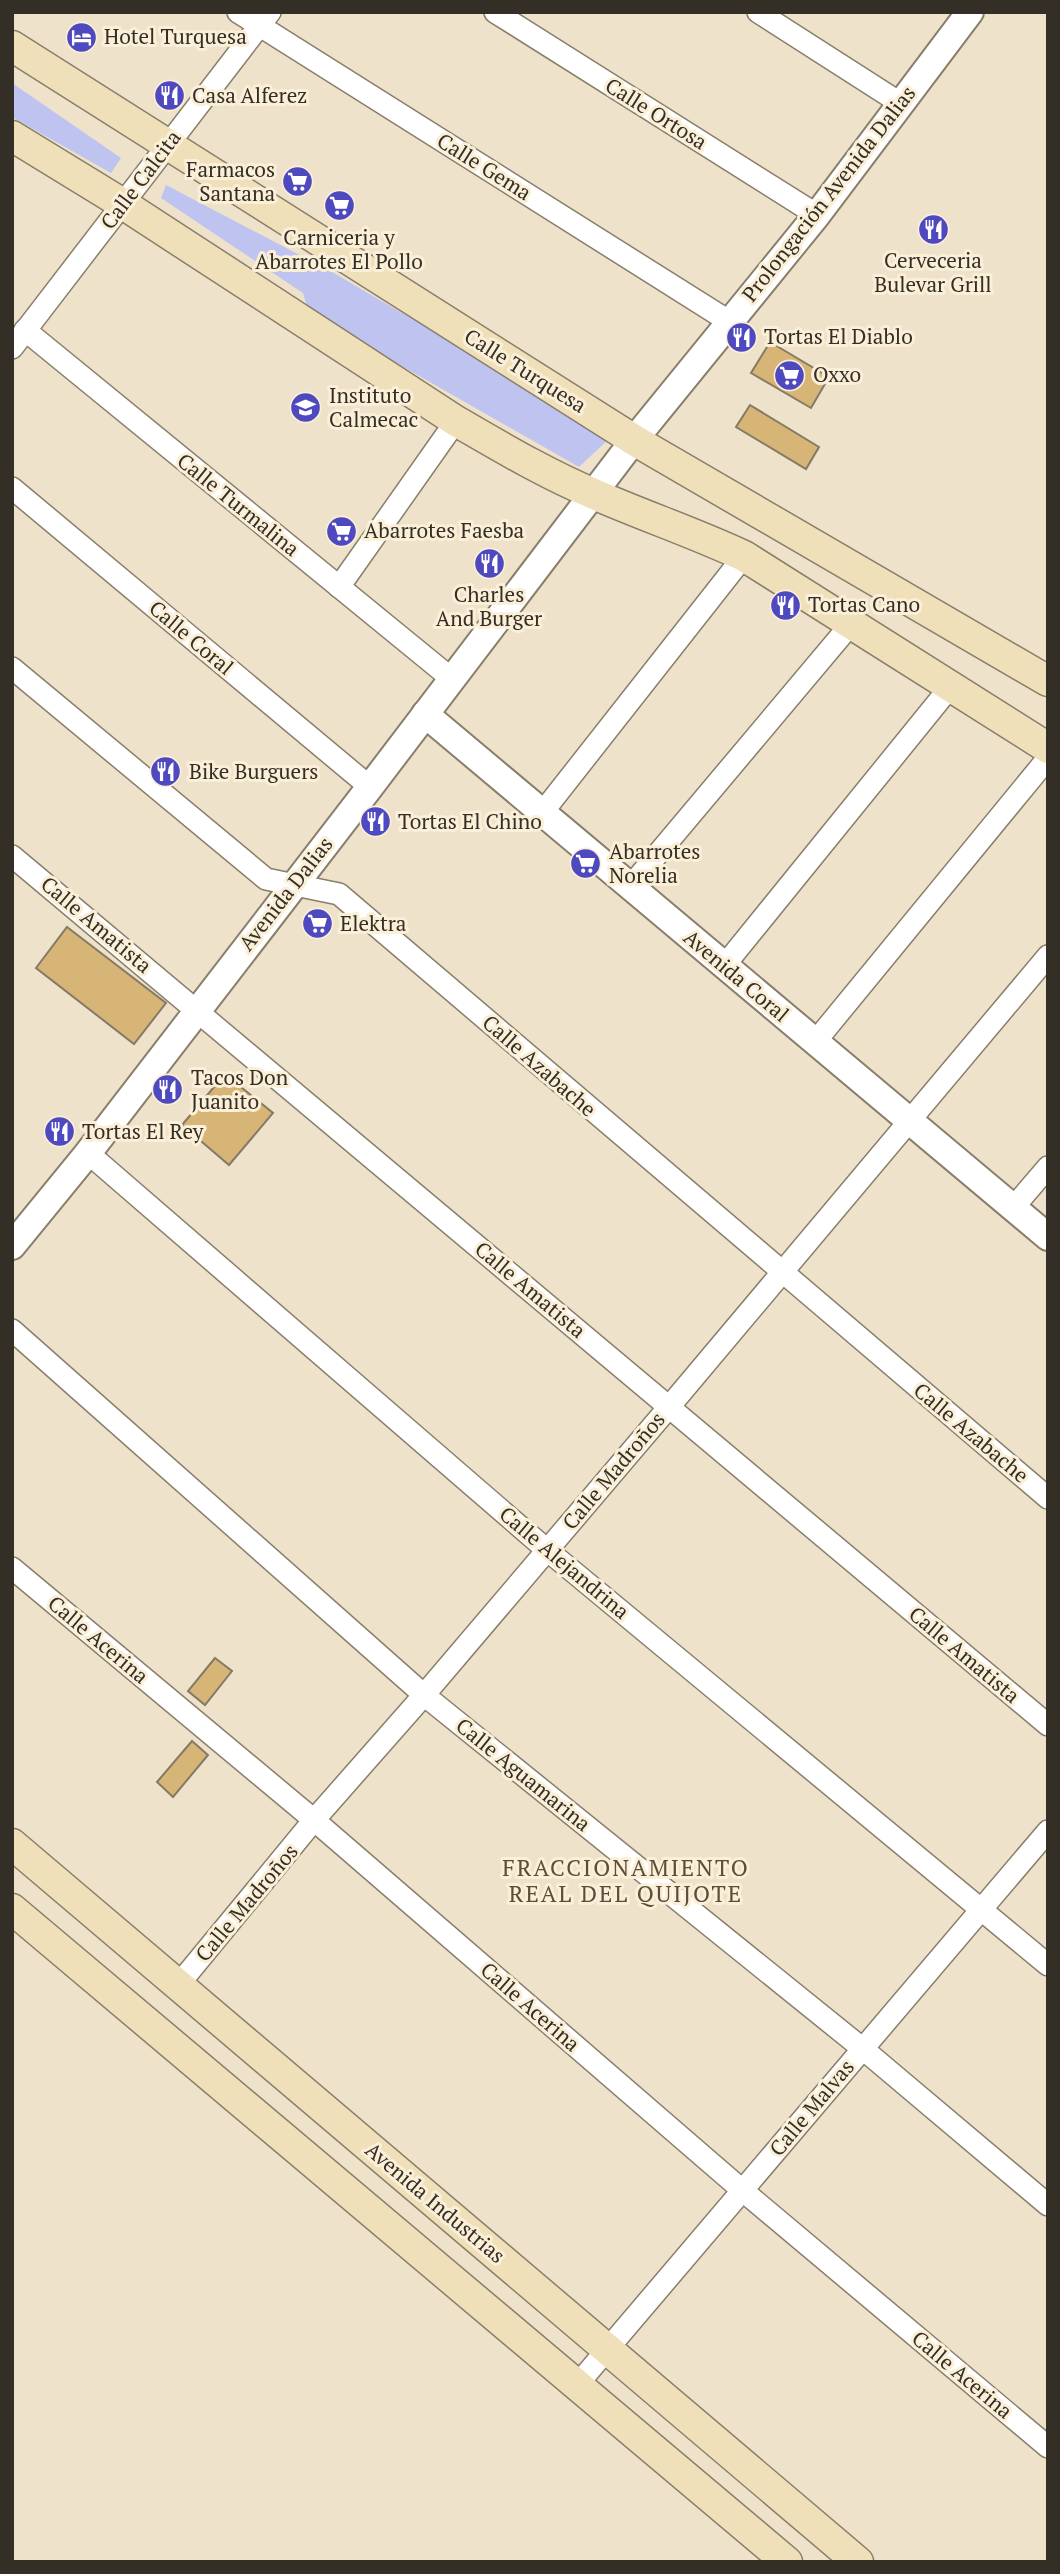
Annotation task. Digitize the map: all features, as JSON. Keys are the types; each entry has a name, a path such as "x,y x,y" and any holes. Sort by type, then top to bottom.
{"main road":[{"name":"Calle Turquesa","path":"12,46 635,440 1048,681"},
{"path":"12,136 123,204 499,447 593,494 699,534 744,556 1048,748"},
{"name":"Avenida Industrias","path":"12,1844 858,2562"},
{"path":"12,1909 787,2562"}],"street":[{"name":"Calle Gema","path":"238,12 265,19 730,322"},
{"name":"Calle Ortosa","path":"495,12 817,215"},
{"path":"758,12 900,103"},
{"name":"Prolongación Avenida Dalias","path":"635,440 817,215 970,12"},
{"name":"Calle Calcita","path":"12,348 265,19"},
{"name":"Calle Turmalina","path":"26,330 452,679"},
{"path":"339,587 456,421"},
{"name":"Avenida Dalias","path":"12,1246 88,1153 635,440"},
{"name":"Calle Coral","path":"12,488 370,787"},
{"path":"542,814 744,556"},
{"path":"629,887 852,624"},
{"name":"Calle Azabache","path":"12,668 266,879 339,894 1048,1498"},
{"path":"724,966 951,687"},
{"name":"Avenida Coral","path":"425,714 1048,1237"},
{"path":"815,1042 1048,758"},
{"name":"Calle Amatista","path":"12,856 198,1009 1048,1725"},
{"name":"Calle Madroños","path":"179,1984 314,1820 424,1695 783,1273 1048,956"},
{"name":"Calle Alejandrina","path":"88,1153 547,1550 1048,1965"},
{"path":"1013,1208 1048,1167"},
{"name":"Calle Aguamarina","path":"12,1329 424,1695 863,2049 1048,2205"},
{"name":"Calle Acerina","path":"12,1568 314,1820 742,2190 1048,2447"},
{"name":"Calle Malvas","path":"577,2385 1048,1831"}],"shaded area":[{"path":"12,83 121,158 111,173 12,117"},
{"path":"166,185 332,272 612,436 579,467 309,313 303,293 161,198"}],"building":[{"name":"Oxxo","path":"770,342 829,377 811,408 751,373"},
{"path":"750,405 819,447 806,469 736,427"},
{"path":"67,927 166,1003 134,1044 36,968"},
{"path":"225,1074 273,1113 229,1165 182,1125"},
{"path":"215,1658 232,1671 205,1705 188,1691"},
{"path":"192,1741 208,1755 173,1797 157,1782"}],"place":[{"name":"Hotel Turquesa","path":"81,37"},
{"name":"Casa Alferez","path":"169,96"},
{"name":"Farmacos Santana","path":"298,182"},
{"name":"Carniceria y Abarrotes El Pollo","path":"339,206"},
{"name":"Cerveceria Bulevar Grill","path":"933,229"},
{"name":"Tortas El Diablo","path":"741,337"},
{"name":"Oxxo","path":"790,375"},
{"name":"Instituto Calmecac","path":"306,408"},
{"name":"Abarrotes Faesba","path":"341,531"},
{"name":"Charles And Burger","path":"489,563"},
{"name":"Tortas Cano","path":"785,605"},
{"name":"Bike Burguers","path":"166,772"},
{"name":"Tortas El Chino","path":"375,822"},
{"name":"Abarrotes Norelia","path":"586,864"},
{"name":"Elektra","path":"317,924"},
{"name":"Tacos Don Juanito","path":"168,1090"},
{"name":"Tortas El Rey","path":"59,1132"}],"district":[{"name":"FRACCIONAMIENTO REAL DEL QUIJOTE","path":"626,1881"}]}
